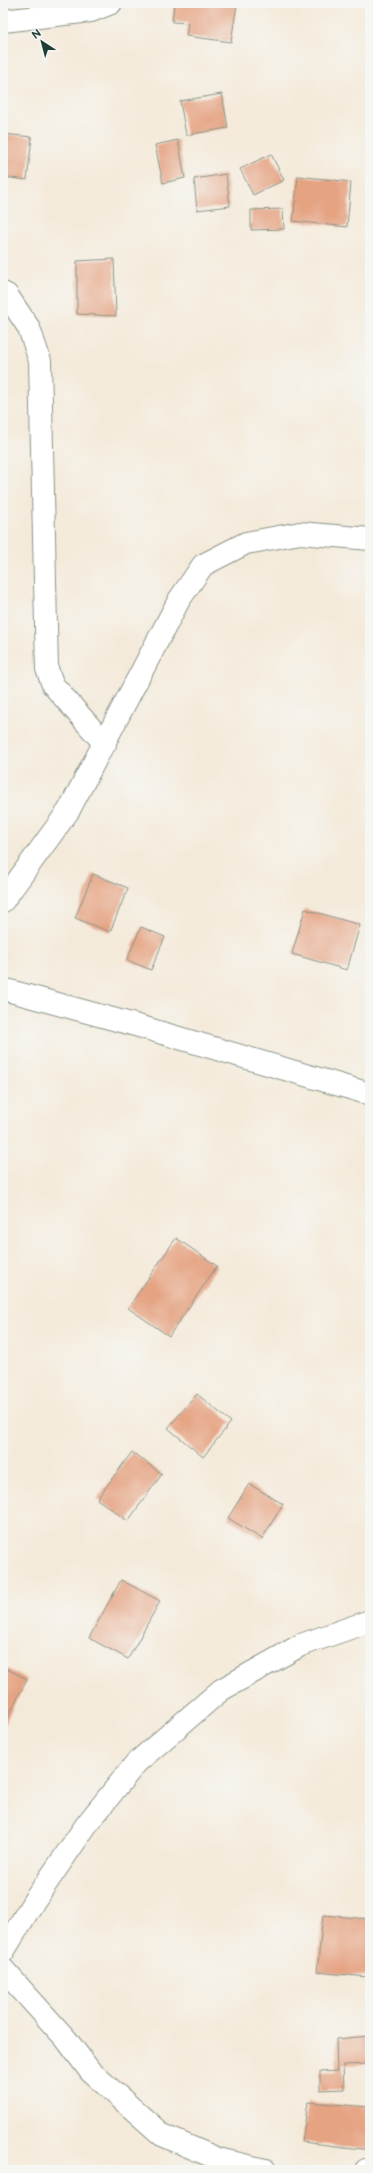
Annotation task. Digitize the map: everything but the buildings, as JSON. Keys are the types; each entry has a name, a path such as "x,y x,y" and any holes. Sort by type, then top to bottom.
{"street":[{"path":"3,21 91,11 111,3"},
{"path":"3,293 7,295 29,328 40,361 47,669 53,686 105,744"},
{"path":"3,902 69,810 105,744 179,600 203,565 246,543 300,533 370,539"},
{"path":"3,989 135,1025 370,1094"},
{"path":"3,1952 34,1901 87,1824 136,1763 221,1690 301,1645 369,1624"},
{"path":"3,1969 66,2039 90,2071 162,2135 218,2159 265,2170"}]}
